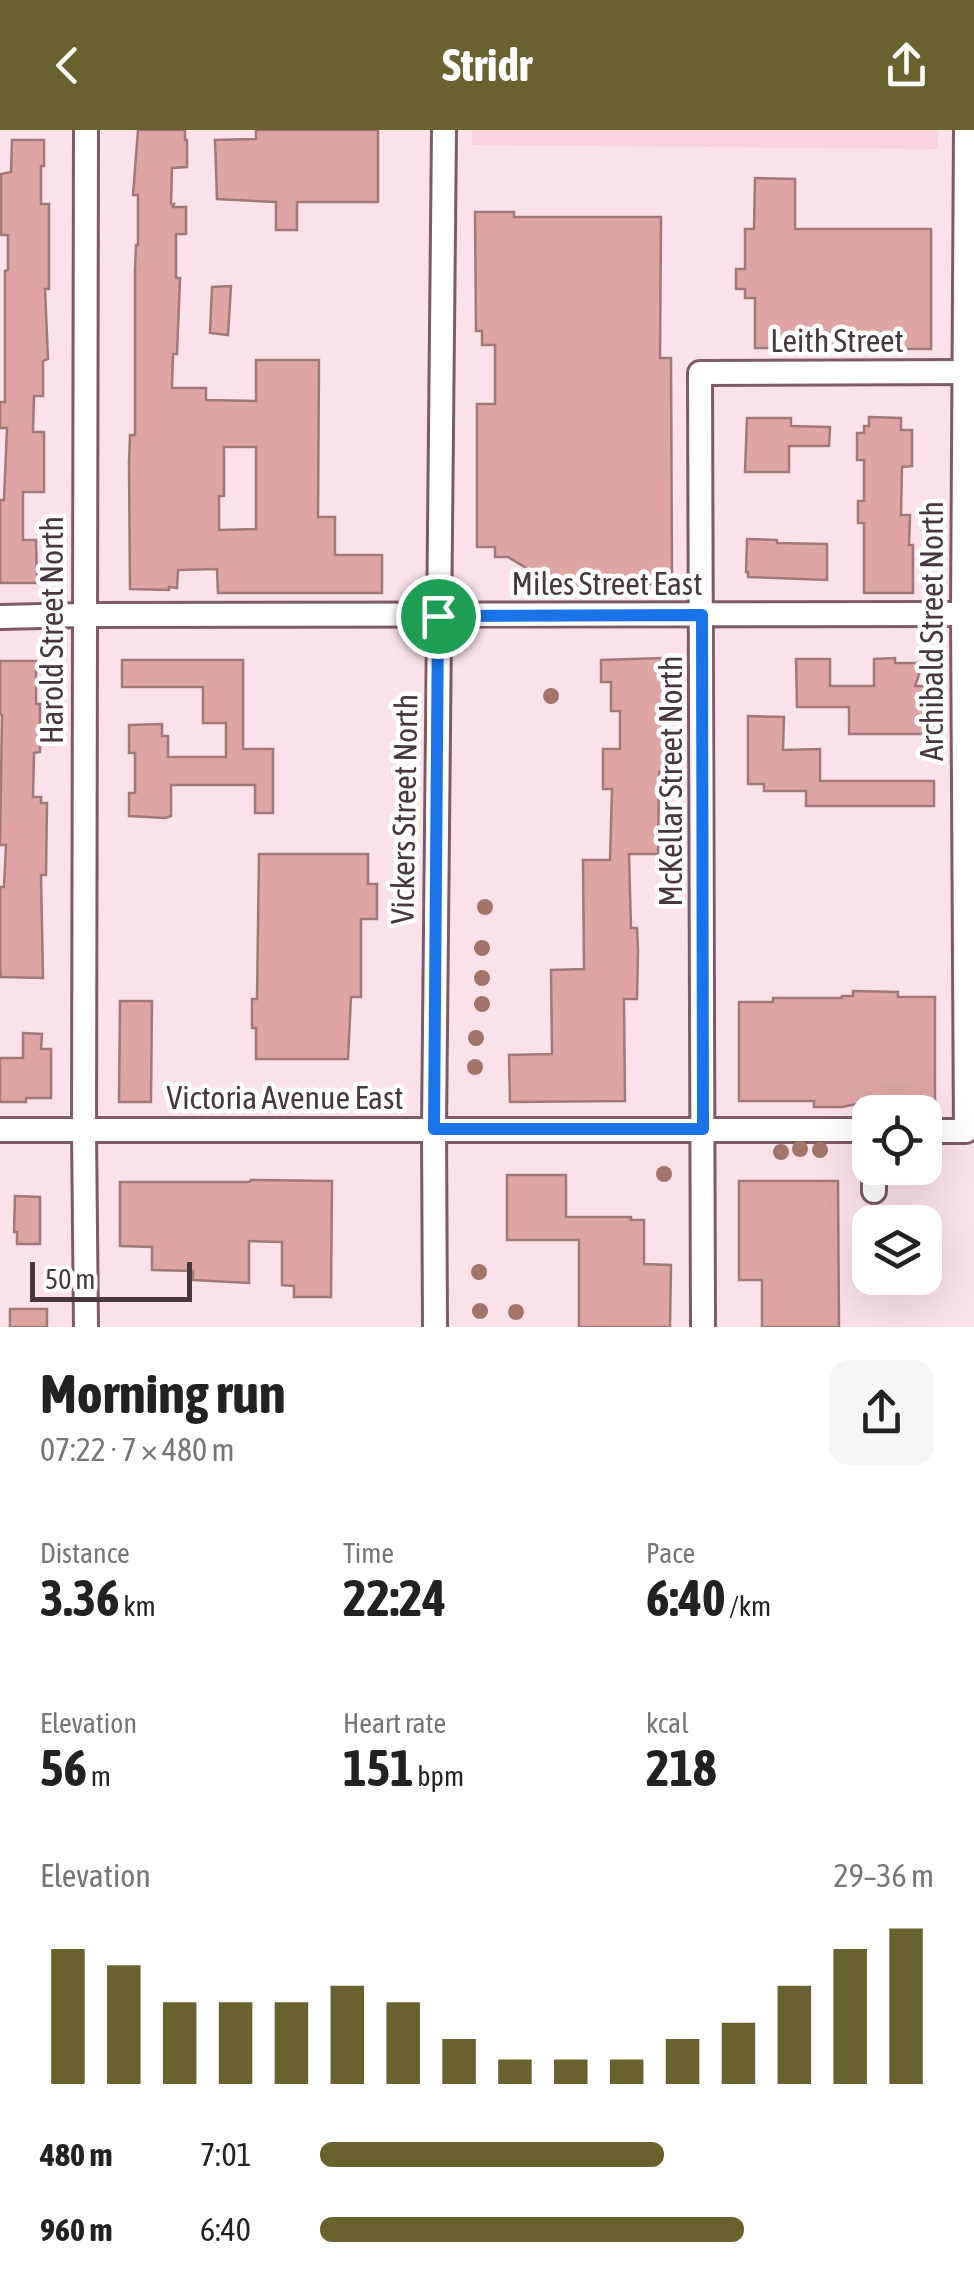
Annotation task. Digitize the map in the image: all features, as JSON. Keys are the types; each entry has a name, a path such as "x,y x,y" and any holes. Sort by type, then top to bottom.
{"street":[{"name":"Harold Street North","path":"86,130 86,1327"},
{"name":"Vickers Street North","path":"436,1327 434,1129 444,130"},
{"name":"Archibald Street North","path":"942,1131 966,1131 970,943 966,130"},
{"name":"Leith Street","path":"700,373 969,372"},
{"name":"McKellar Street North","path":"700,373 704,1327"},
{"name":"Miles Street East","path":"0,617 968,614"},
{"name":"Victoria Avenue East","path":"0,1130 852,1130"},
{"path":"874,1185 874,1192"}],"shaded area":[{"path":"472,130 938,130 938,149 472,145"}],"building":[{"path":"138,130 185,130 187,167 172,168 171,204 186,207 186,234 176,234 176,278 180,278 172,388 206,388 206,400 256,401 256,360 319,360 318,517 335,517 335,555 382,555 382,593 218,593 217,569 178,570 177,588 169,590 130,589 129,464 130,435 135,435 138,245 138,195 133,195","holes":["224,447 256,447 256,529 219,530"]},
{"path":"256,130 378,130 378,202 297,202 297,230 276,230 276,202 217,199 215,140 256,139"},
{"path":"12,140 44,140 41,204 49,204 49,289 45,289 48,359 43,361 43,396 34,396 33,432 44,432 44,492 23,492 23,540 36,540 37,583 0,583 0,500 4,500 7,428 0,428 0,402 5,402 8,270 8,235 1,235 1,174 11,172"},
{"path":"755,178 795,179 795,229 931,229 931,349 755,348 755,298 745,298 745,289 736,289 736,269 745,269 745,229 754,229"},
{"path":"475,212 514,212 514,217 661,217 660,358 671,358 672,572 635,593 561,593 561,589 508,557 495,557 495,547 477,547 477,404 495,404 495,345 482,345 482,331 476,331"},
{"path":"231,286 228,335 210,333 212,287"},
{"path":"869,417 901,418 901,430 912,430 912,466 902,467 901,515 910,515 913,593 864,593 864,523 858,523 858,501 864,501 864,460 857,460 857,433 864,433"},
{"path":"747,418 791,418 791,426 830,427 829,446 789,446 789,472 745,472"},
{"path":"747,539 827,544 827,580 748,577"},
{"path":"663,658 666,772 659,772 658,854 629,854 631,928 637,928 638,950 637,999 624,999 625,1101 510,1102 509,1055 552,1054 551,970 584,969 583,860 610,860 612,789 603,789 603,749 620,749 620,711 611,711 611,682 601,682 601,660"},
{"path":"895,658 895,663 923,663 915,686 935,686 933,734 849,734 849,707 797,707 796,659 830,659 830,686 874,686 874,659"},
{"path":"122,660 243,660 243,749 273,749 273,813 255,813 255,785 171,785 171,816 129,816 129,793 135,793 135,753 129,753 129,725 162,724 162,736 168,736 168,757 226,757 226,723 203,723 203,687 122,687"},
{"path":"0,661 36,661 40,752 34,753 33,797 41,797 41,803 47,803 46,875 41,875 43,978 1,977 0,887 4,887 6,845 0,845"},
{"path":"748,716 784,717 783,750 820,749 820,781 934,781 934,806 806,806 806,791 764,791 764,784 748,784"},
{"path":"259,854 368,854 368,884 377,884 377,919 361,919 361,997 351,997 348,1059 256,1059 252,999 257,999"},
{"path":"853,991 935,997 935,1095 852,1095 852,1105 842,1107 814,1107 814,1101 739,1101 739,1002 853,996"},
{"path":"120,1001 152,1001 151,1102 119,1102"},
{"path":"23,1033 42,1034 41,1049 51,1049 51,1098 0,1102 0,1058 23,1058"},
{"path":"507,1175 566,1175 566,1217 644,1220 644,1264 671,1265 670,1327 579,1327 579,1240 507,1240"},
{"path":"332,1181 331,1297 294,1297 294,1286 282,1285 282,1242 249,1241 249,1283 193,1280 193,1271 152,1270 152,1247 120,1246 120,1182"},
{"path":"739,1181 838,1181 839,1327 762,1327 762,1280 739,1280"},
{"path":"15,1196 40,1197 40,1244 17,1244"},
{"path":"10,1309 47,1309 47,1327 10,1327"}],"route":[{"path":"702,615 703,1129 434,1129 438,616 702,615"}]}
